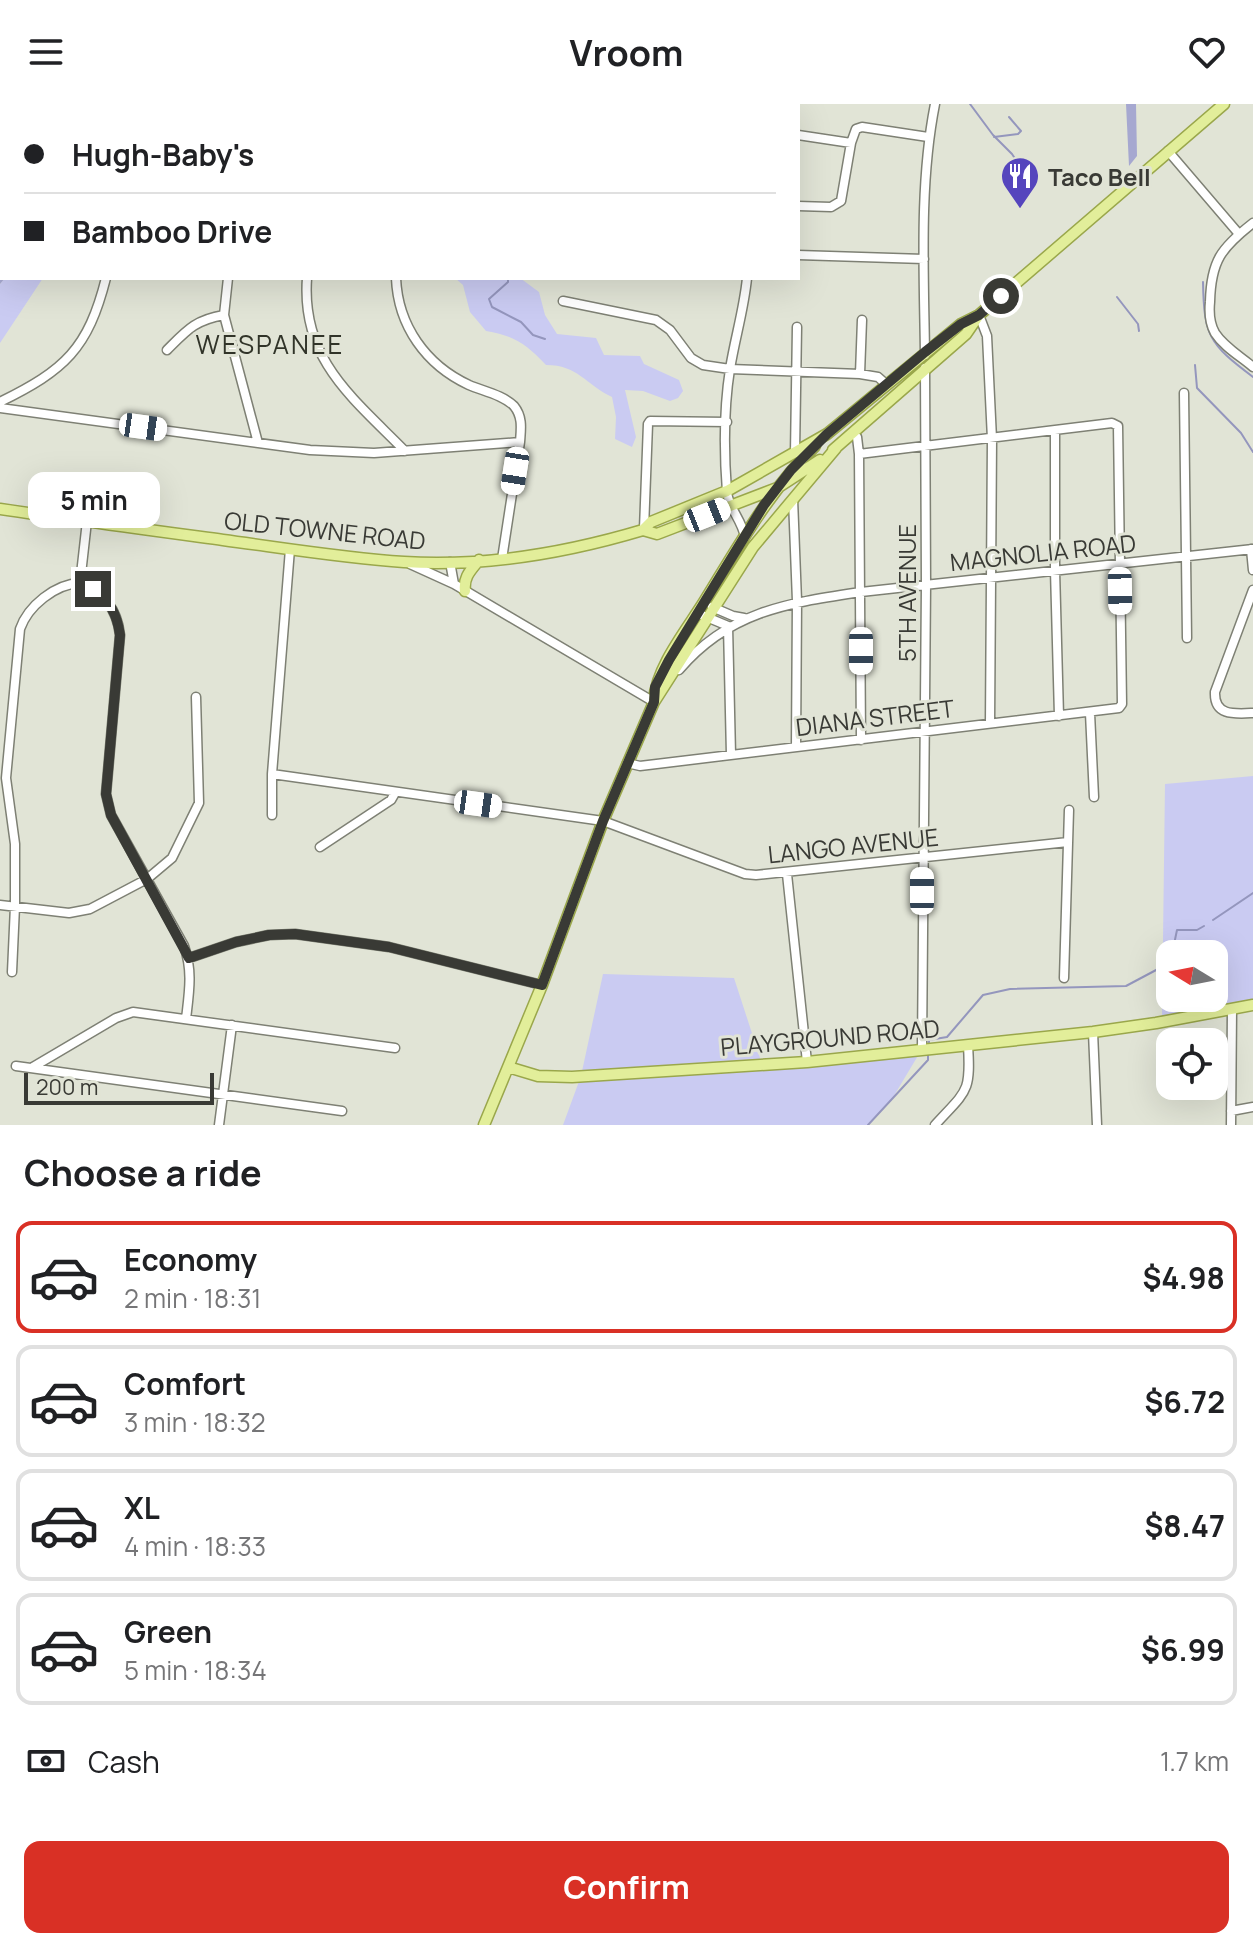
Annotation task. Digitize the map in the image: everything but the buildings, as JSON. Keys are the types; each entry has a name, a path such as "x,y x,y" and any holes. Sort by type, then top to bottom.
{"main road":[{"path":"484,1125 542,985 603,821 654,702 655,687 709,605 745,537 777,488 827,434 925,352 961,324 979,315 1224,104"},
{"path":"709,605 836,448 966,334 979,315"},
{"path":"827,434 727,491 651,522 643,530 657,534 777,488 836,448"},
{"name":"OLD TOWNE ROAD","path":"0,509 406,562 502,559 587,547 643,530"},
{"path":"465,591 467,574 479,560"},
{"name":"PLAYGROUND ROAD","path":"508,1067 538,1076 572,1077 807,1062 1093,1032 1253,1005"}],"street":[{"name":"5TH AVENUE","path":"922,1049 926,585 924,259 928,137 935,104"},
{"path":"800,206 831,207 841,201 851,143 858,127 928,137"},
{"path":"800,135 851,143"},
{"path":"1168,151 1239,234"},
{"path":"1253,223 1214,263 1210,278 1209,312 1217,335 1253,367"},
{"path":"800,255 924,259"},
{"path":"0,405 41,382 76,351 98,310 106,280"},
{"path":"228,280 224,315 258,443"},
{"path":"307,280 309,320 322,360 347,393 405,451"},
{"path":"396,280 405,321 429,357 446,371 512,404 521,423 502,559"},
{"path":"745,537 727,491 727,422 730,369 743,313 747,280"},
{"path":"563,301 656,320 670,330 691,358 703,365 730,369 860,374 878,377 887,385"},
{"path":"167,350 192,325 205,318 224,315"},
{"path":"979,315 987,336 992,439 990,723"},
{"path":"860,374 862,320"},
{"path":"795,453 797,327"},
{"path":"1184,393 1187,638"},
{"path":"0,405 310,450 374,453 520,442"},
{"path":"643,530 650,421 727,422"},
{"path":"859,454 1112,423 1118,426 1120,564"},
{"path":"1055,431 1059,716"},
{"path":"852,433 857,437 859,454 861,740"},
{"path":"793,498 797,601 796,747"},
{"path":"80,583 87,521"},
{"path":"272,815 272,774 290,549"},
{"path":"1252,549 1253,570"},
{"name":"MAGNOLIA ROAD","path":"654,702 688,659 728,626 797,601 1252,549"},
{"path":"406,562 454,584 654,702"},
{"path":"450,562 454,584"},
{"name":"DIANA STREET","path":"627,763 640,766 1119,708 1122,699 1120,564"},
{"path":"12,972 15,844 6,778 20,629 34,605 69,584 80,583 105,597 118,622 120,635 106,794 111,815 189,958 191,971 186,1019"},
{"path":"1253,590 1215,692 1215,700 1223,711 1253,713"},
{"path":"709,605 745,618"},
{"path":"702,616 728,626 731,755"},
{"path":"0,905 80,912 147,879 172,858 199,803 196,697"},
{"path":"1090,713 1094,797"},
{"name":"LANGO AVENUE","path":"272,774 603,821 745,874 787,874 1068,842"},
{"path":"320,847 391,800 395,793"},
{"path":"1064,978 1069,810"},
{"path":"787,874 807,1062"},
{"path":"189,958 236,942 269,935 295,934 389,947 542,985"},
{"path":"1231,1125 1232,1009"},
{"path":"33,1067 116,1018 133,1012 395,1048"},
{"path":"219,1125 232,1025"},
{"path":"1093,1032 1097,1125"},
{"path":"935,1125 970,1080 968,1045"},
{"path":"16,1066 342,1111"},
{"path":"1231,1111 1253,1107"}],"shaded area":[{"path":"1126,104 1136,104 1137,156 1129,166"},
{"path":"3,280 42,280 0,343 0,284"},
{"path":"457,280 523,280 539,292 545,315 557,334 596,338 604,355 640,356 644,364 679,380 683,391 678,398 670,401 643,391 625,390 636,437 632,447 615,439 616,417 612,397 566,368 546,365 519,342 486,331 470,312 463,285"},
{"path":"1253,776 1253,1000 1228,1005 1228,940 1163,940 1165,784"},
{"path":"603,974 734,978 762,1064 922,1049 892,1099 868,1125 563,1125 581,1076"},
{"path":"1162,1012 1189,1012 1162,1017"}],"waterway":[{"path":"970,104 1028,178"},
{"path":"994,137 1021,131 1009,117"},
{"path":"508,280 489,299 492,307 521,322 533,335 545,339"},
{"path":"1203,282 1205,315 1212,337 1227,356 1253,377"},
{"path":"1117,297 1138,324 1139,331"},
{"path":"1195,365 1197,388 1241,433 1253,452"},
{"path":"1213,920 1253,893"},
{"path":"1175,940 1177,930 1197,930 1204,926"},
{"path":"929,1043 929,1040 947,1037 983,995 1010,989 1126,986 1156,970"},
{"path":"868,1125 928,1060 928,1054"}],"place":[{"name":"Taco Bell","path":"1020,210"}],"district":[{"name":"WESPANEE","path":"270,344"}],"route":[{"path":"93,589 112,606 120,635 106,777 111,815 189,958 236,942 269,935 295,934 389,947 542,985 603,821 654,702 655,687 764,505 791,470 827,434 925,352 1001,296"}]}
